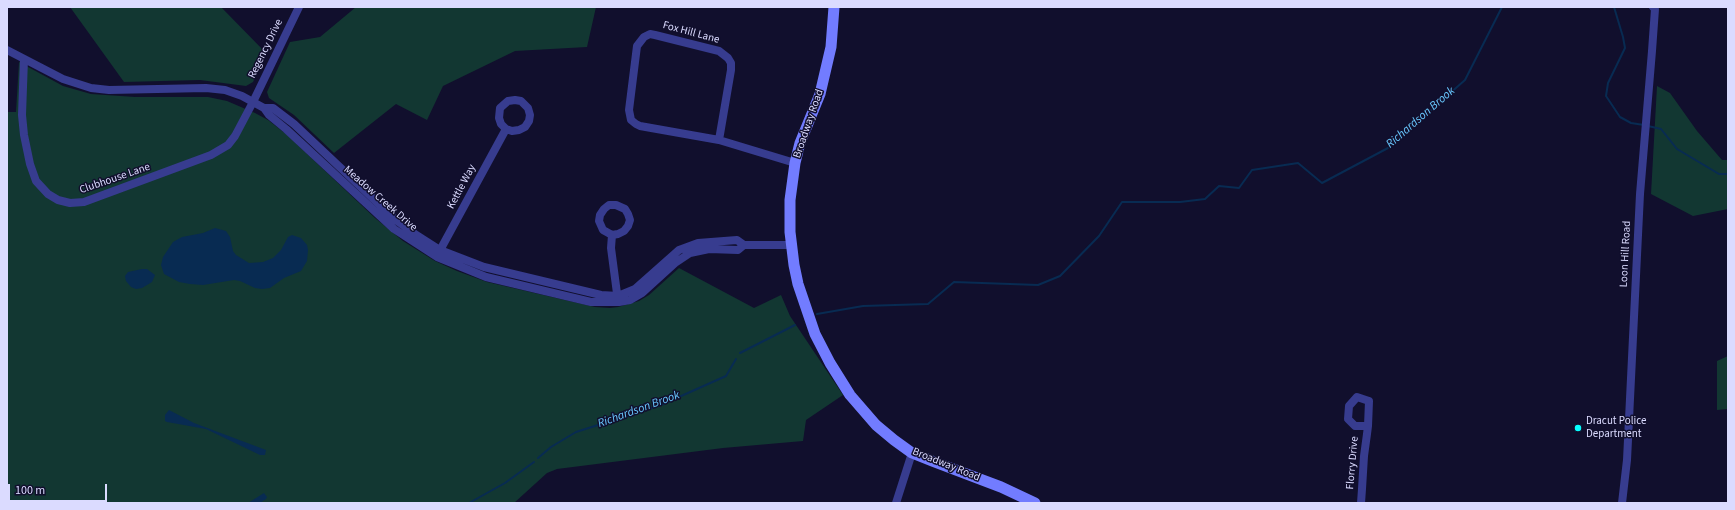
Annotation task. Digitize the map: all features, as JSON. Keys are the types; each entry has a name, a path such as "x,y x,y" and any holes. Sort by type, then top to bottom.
{"main road":[{"name":"Broadway Road","path":"834,7 829,56 820,94 800,143 795,163 790,200 791,245 798,284 815,334 830,363 850,395 876,425 894,440 912,453 1001,487 1035,503"}],"street":[{"name":"Regency Drive","path":"253,102 299,7"},
{"name":"Loon Hill Road","path":"1622,503 1626,460 1640,194 1655,8"},
{"name":"Fox Hill Lane","path":"719,140 731,70 731,63 728,58 720,51 650,34 644,37 637,46 629,110 632,120 640,126 719,140 795,163"},
{"name":"Meadow Creek Drive","path":"7,50 62,79 90,88 109,90 206,88 225,90 242,96 264,108 273,108 287,119 343,176 396,220 439,253 480,275 591,302 618,299 662,270 679,250 698,243 737,240 744,245 791,245"},
{"name":"Clubhouse Lane","path":"24,59 22,124 30,164 40,186 48,194 64,202 77,203 91,200 218,152 232,141 253,102"},
{"name":"Kettle Way","path":"439,253 506,129"},
{"path":"612,235 611,248 618,299"},
{"name":"Meadow Creek Drive","path":"439,253 480,266 618,299"},
{"path":"522,285 524,277"},
{"name":"Florry Drive","path":"1360,503 1368,426"},
{"path":"896,503 912,453"}],"green space":[{"path":"70,7 221,7 266,53 253,82 246,86 200,80 124,82"},
{"path":"356,7 596,7 587,47 515,51 443,86 427,120 396,104 334,153 294,115 269,98 267,92 290,42 320,37"},
{"path":"19,62 63,86 91,94 135,97 208,97 227,101 255,113 268,120 286,134 375,218 403,241 435,261 487,282 595,307 610,308 639,301 649,295 679,268 754,308 781,295 790,316 843,395 806,420 803,441 723,448 557,469 547,473 514,503 7,503 7,112 16,112"},
{"path":"1657,86 1670,93 1697,131 1722,160 1728,160 1728,209 1693,216 1651,194"},
{"path":"1728,356 1728,409 1717,410 1717,361"}],"water":[{"path":"215,228 226,231 230,237 233,251 236,255 249,263 263,262 273,258 281,250 288,237 292,235 301,238 307,245 307,261 301,271 284,278 270,288 262,289 234,280 203,285 190,284 179,282 164,274 161,265 163,257 173,242 182,237 203,233"},
{"path":"147,269 155,275 152,282 142,288 136,289 131,287 126,281 125,276 128,272"},
{"path":"169,410 194,423 266,450 265,455 260,455 206,429 167,422 165,421 165,415"},
{"path":"264,493 267,497 260,503 248,503"}],"waterway":[{"name":"Richardson Brook","path":"817,314 863,306 928,304 954,282 1038,285 1060,276 1099,236 1122,202 1180,202 1205,199 1219,186 1239,188 1252,170 1298,163 1322,183 1388,148 1465,80 1502,7"},
{"path":"1614,7 1625,48 1608,83 1606,96 1620,117 1631,123 1644,125"},
{"path":"1648,126 1661,129 1677,149 1719,174 1728,174"},
{"name":"Richardson Brook","path":"740,353 795,325"},
{"name":"Richardson Brook","path":"538,458 551,447 576,432 661,405 726,376 736,359"},
{"name":"Richardson Brook","path":"469,503 505,483 534,462"}],"place":[{"name":"Dracut Police Department","path":"1578,428"}]}
